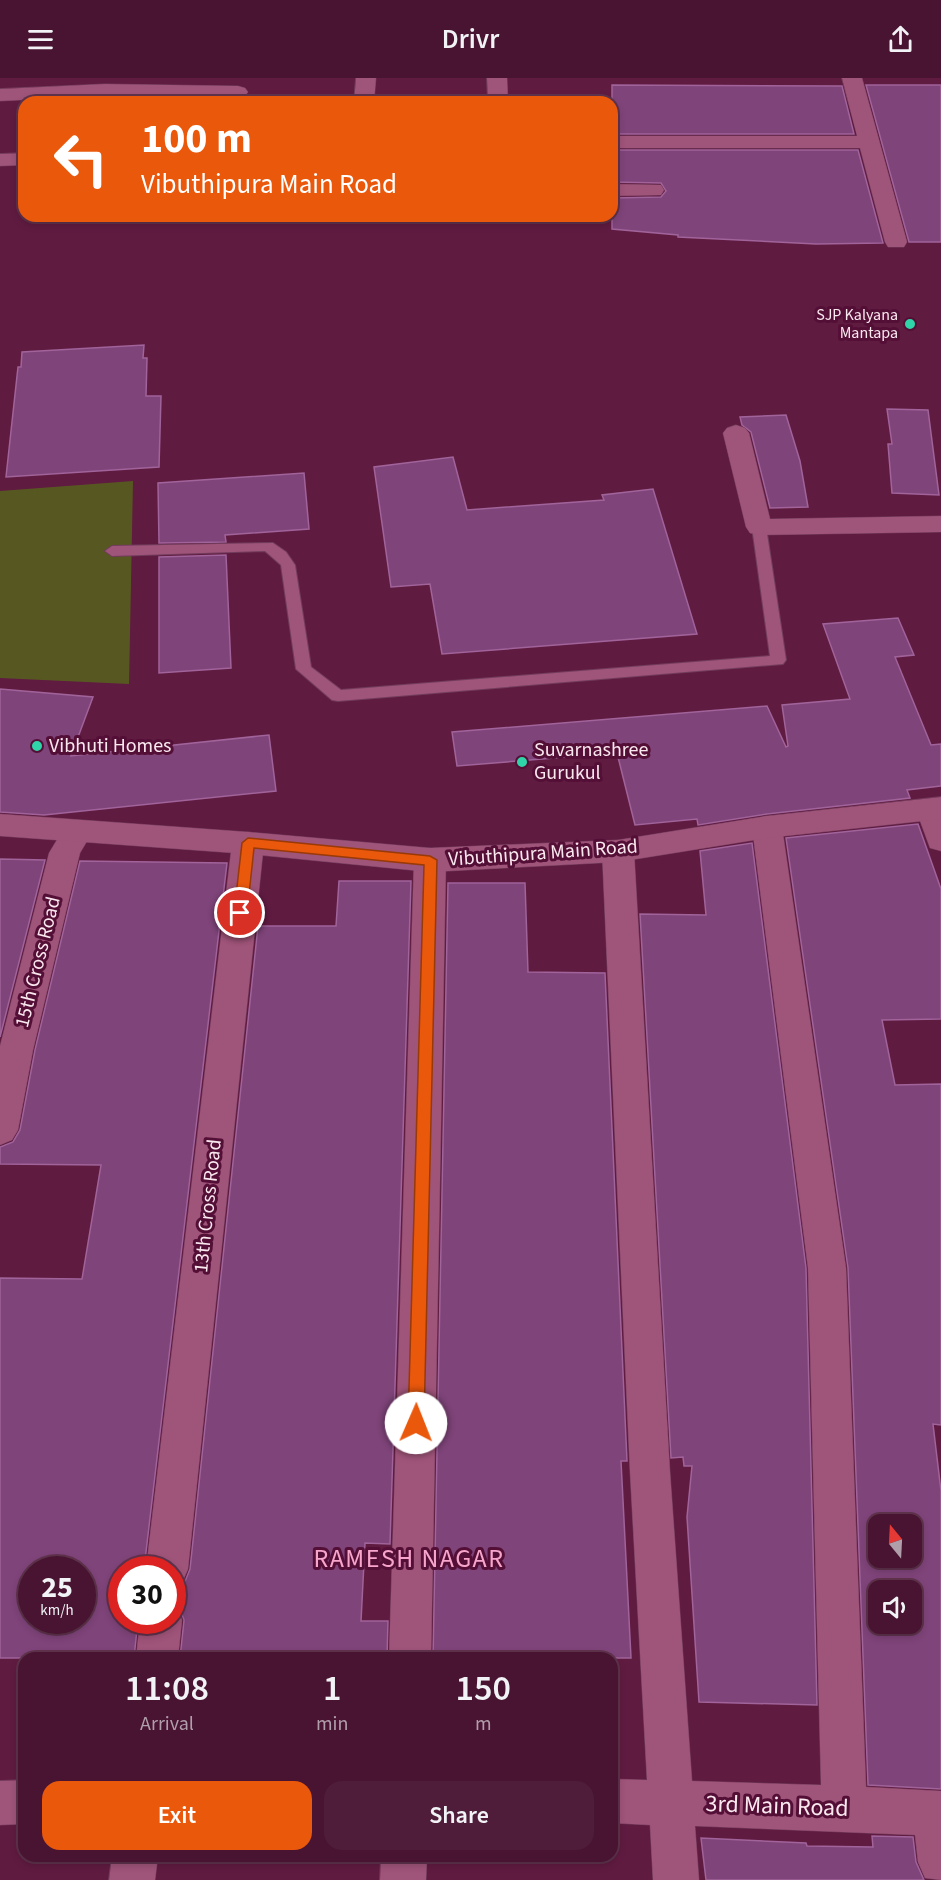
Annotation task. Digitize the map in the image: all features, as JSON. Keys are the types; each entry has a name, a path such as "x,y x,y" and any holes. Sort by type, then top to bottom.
{"street":[{"path":"364,96 366,78"},
{"path":"497,78 498,96"},
{"path":"852,78 896,242"},
{"path":"0,95 105,90 239,91"},
{"path":"618,142 869,142"},
{"path":"0,160 18,159"},
{"path":"618,190 652,190"},
{"path":"736,433 759,527 941,524"},
{"path":"936,809 941,840"},
{"name":"Vibuthipura Main Road","path":"0,825 248,843 430,860 618,852 767,827 936,809"},
{"path":"767,827 827,1268 844,1808"},
{"name":"15th Cross Road","path":"0,1130 16,1050 65,853 78,831"},
{"name":"13th Cross Road","path":"168,1556 248,843"},
{"path":"618,852 650,1472 676,1880"},
{"path":"411,1652 430,860"},
{"path":"158,1652 160,1634"},
{"name":"3rd Main Road","path":"618,1801 844,1808 938,1814"},
{"path":"0,1803 18,1802"},
{"path":"938,1814 941,1862"},
{"path":"132,1880 134,1862"},
{"path":"403,1880 404,1862"}],"lane":[{"path":"112,551 268,546 281,555 288,565 304,669 338,696 778,660 759,527"}],"shaded area":[{"path":"133,481 129,684 0,678 0,491"}],"building":[{"path":"612,85 842,86 854,134 618,134 618,96 612,96"},
{"path":"866,85 941,85 941,242 909,242"},
{"path":"618,150 858,150 883,243 816,244 678,237 678,235 612,229 612,222 618,222 618,198 661,197 666,191 661,183 618,182"},
{"path":"144,345 143,358 147,358 146,396 161,396 159,467 6,477 18,367 21,367 22,352"},
{"path":"887,409 928,410 939,495 892,493 888,444 892,444"},
{"path":"786,415 800,461 808,507 770,508 751,432 742,425 740,417"},
{"path":"453,457 467,510 604,500 602,495 653,489 697,634 442,654 430,584 391,587 374,467"},
{"path":"304,473 309,529 225,535 226,542 159,543 158,483"},
{"path":"226,555 231,668 159,673 159,557"},
{"path":"898,618 914,655 895,657 931,745 941,744 941,786 907,790 910,798 767,814 698,825 697,819 635,825 617,753 457,766 452,732 767,706 786,747 788,746 782,705 850,699 823,624"},
{"path":"0,689 93,697 71,756 269,735 276,791 44,815 0,812"},
{"path":"918,824 941,889 941,1019 882,1020 895,1085 941,1084 941,1425 933,1424 941,1491 941,1789 868,1785 848,1268 786,838"},
{"path":"752,843 806,1268 817,1705 699,1702 687,1517 692,1466 684,1466 683,1457 671,1458 640,914 706,915 700,851"},
{"path":"0,859 45,860 0,1037"},
{"path":"80,861 227,863 146,1556 108,1556 108,1634 137,1634 135,1652 18,1652 18,1658 0,1658 0,1278 82,1279 101,1165 0,1164 0,1147 13,1142 20,1130 35,1050"},
{"path":"339,881 411,881 390,1544 365,1543 361,1621 388,1621 387,1652 181,1652 183,1634 186,1634 186,1579 190,1569 258,926 336,926"},
{"path":"448,883 525,883 528,972 605,973 627,1461 621,1461 631,1658 618,1658 618,1652 433,1652"},
{"path":"872,1836 913,1837 916,1862 924,1880 706,1880 701,1838 806,1843 807,1846 873,1847"}],"place":[{"name":"SJP Kalyana Mantapa","path":"910,324"},
{"name":"Vibhuti Homes","path":"37,746"},
{"name":"Suvarnashree Gurukul","path":"522,762"}],"district":[{"name":"RAMESH NAGAR","path":"409,1558"}],"route":[{"path":"240,913 248,843 430,860 416,1423"}]}
